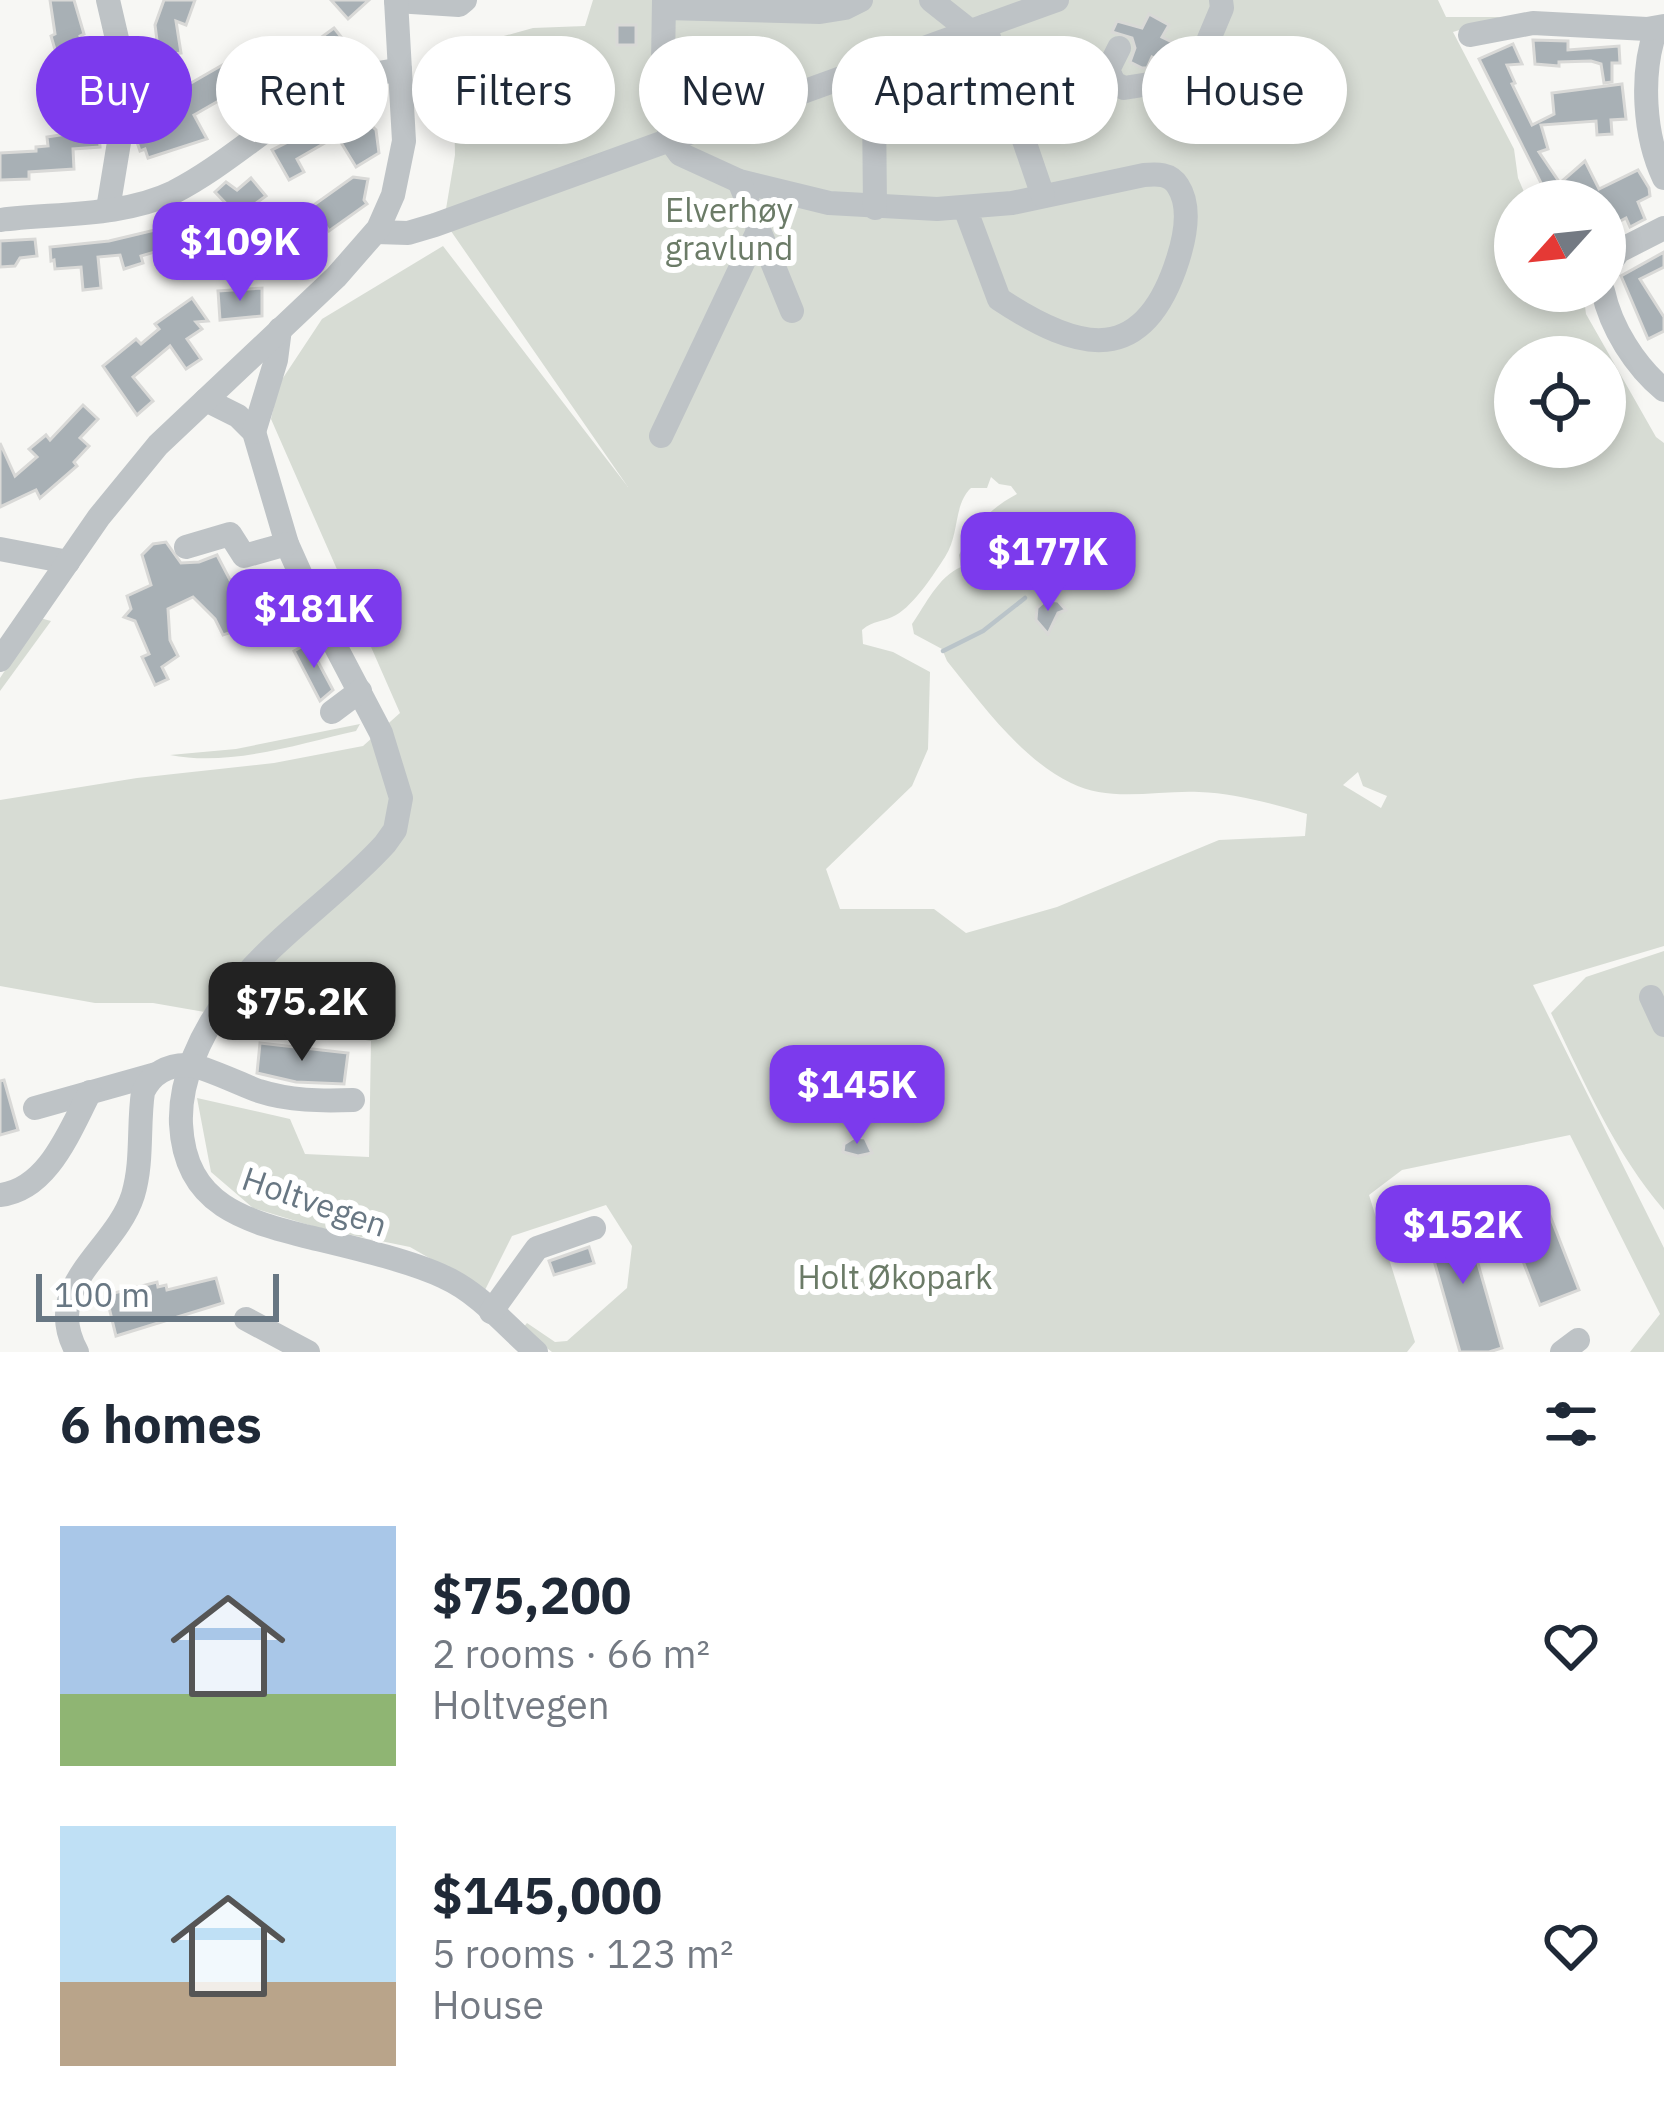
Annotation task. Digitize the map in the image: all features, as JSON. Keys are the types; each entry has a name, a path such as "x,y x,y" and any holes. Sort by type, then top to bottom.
{"street":[{"path":"108,0 118,43 124,112 108,208"},
{"path":"0,660 134,472 359,254 376,232 394,195 402,159 396,1 459,5 465,0"},
{"path":"664,36 664,4 829,12 861,0"},
{"path":"931,0 978,29 1043,196"},
{"path":"958,36 1058,0"},
{"path":"1119,48 1108,70 1114,83 1124,88 1193,76 1222,8 1221,0"},
{"path":"1470,35 1533,22 1661,28 1648,61 1649,125 1664,178"},
{"path":"0,220 156,199 339,84 400,70"},
{"path":"376,232 419,230 659,144"},
{"path":"673,144 680,154 739,181 810,200 874,208 965,208 1163,175 1175,182 1185,214 1183,245 1162,299 1142,327 1115,338 1082,340 999,299 965,208"},
{"path":"874,144 874,208"},
{"path":"739,181 792,311"},
{"path":"1626,247 1664,228"},
{"path":"661,436 758,229"},
{"path":"1609,312 1633,356 1664,390"},
{"path":"206,400 238,416 254,432 276,359 280,328"},
{"name":"Holtvegen","path":"254,432 287,544 381,733 400,784 400,813 395,830 368,862 244,977 212,1024 182,1097 182,1142 197,1181 246,1220 443,1276 536,1352"},
{"path":"186,547 230,534 244,556 287,544"},
{"path":"0,548 68,562"},
{"path":"332,712 360,691"},
{"path":"1651,997 1664,1025"},
{"path":"34,1108 192,1064 267,1093 306,1101 353,1100"},
{"path":"77,1352 66,1329 68,1300 132,1199 143,1092 156,1074"},
{"path":"0,1196 21,1192 37,1177 58,1151 90,1092"},
{"path":"491,1312 530,1254 594,1228"},
{"path":"246,1318 308,1352"}],"green space":[{"path":"593,0 1438,0 1446,17 1501,17 1453,32 1514,149 1519,180 1494,180 1494,312 1586,312 1599,336 1494,336 1494,468 1626,468 1626,384 1664,443 1664,946 1533,985 1664,1248 1664,1352 1630,1352 1660,1314 1570,1135 1402,1170 1369,1195 1415,1342 1407,1352 552,1352 522,1329 527,1323 555,1342 567,1341 627,1288 632,1246 606,1205 512,1236 485,1290 410,1247 322,1229 253,1208 211,1172 197,1098 290,1119 305,1154 369,1157 371,1041 153,1003 95,1003 0,986 0,800 274,763 363,746 400,713 271,419 279,384 322,319 443,246 628,487 444,221 455,144 615,144 615,36 504,36 533,28 585,26","holes":["991,477 1017,494 976,527 959,555 961,567 933,592 912,624 914,634 942,649 1003,729 1071,783 1102,793 1199,792 1254,800 1307,814 1305,836 1219,840 1057,907 966,933 934,909 840,909 826,869 912,786 928,749 930,672 893,652 863,644 862,630 896,615 917,597 950,548 965,495 971,488 987,488","1358,772 1363,786 1387,796 1381,808 1343,785"]},
{"path":"40,618 51,621 0,691 0,678"},
{"path":"360,724 356,731 264,752 216,758 170,755 236,749"},
{"path":"1664,951 1664,1210 1615,1140 1551,1013 1586,977"}],"building":[{"path":"50,0 74,0 84,34 51,36 55,34"},
{"path":"164,0 195,0 186,25 176,21 178,36 156,36 155,25"},
{"path":"331,0 369,0 348,19"},
{"path":"1149,14 1169,25 1163,36 1142,36 1142,68 1130,62 1135,48 1132,38 1112,32 1117,21 1142,28"},
{"path":"617,25 636,25 636,45 617,45"},
{"path":"1533,40 1568,41 1568,50 1619,46 1620,63 1612,63 1612,82 1604,83 1601,64 1591,61 1535,64"},
{"path":"1513,44 1522,64 1507,65 1532,125 1554,114 1552,93 1622,84 1626,119 1611,120 1612,134 1597,135 1596,121 1541,125 1548,149 1539,152 1558,180 1540,180 1479,59"},
{"path":"216,69 216,102 194,115 207,139 192,144 192,82"},
{"path":"138,144 191,144 148,158 145,149 140,151"},
{"path":"284,144 323,144 297,159 304,172 289,180 272,150"},
{"path":"342,144 378,144 379,153 356,167"},
{"path":"48,146 100,147 73,149 74,169 29,172 29,179 0,180 0,153"},
{"path":"1585,161 1594,180 1563,180"},
{"path":"1638,170 1650,196 1638,202 1645,219 1630,227 1626,180 1617,180"},
{"path":"353,177 368,179 367,204 329,231 325,225 269,262 254,240 286,218 297,217"},
{"path":"251,178 266,196 238,216 215,192 226,182 237,190"},
{"path":"188,216 194,228 200,225 213,251 195,259 176,221"},
{"path":"159,229 165,249 141,256 143,263 124,269 120,255 98,257 101,288 83,290 81,267 55,269 51,261 50,247 109,241"},
{"path":"35,239 37,256 0,267 0,241"},
{"path":"1664,252 1664,267 1640,279 1664,317 1664,331 1648,339 1626,288 1626,273"},
{"path":"262,288 262,316 220,320 218,291"},
{"path":"192,298 208,321 196,322 202,329 187,339 201,359 186,369 170,346 133,377 153,401 137,415 103,366 136,339 141,344 159,329 155,324"},
{"path":"83,405 98,419 80,438 89,446 74,462 77,466 40,498 36,490 0,507 0,443 15,476 37,457 29,449 46,435 50,440"},
{"path":"166,542 181,563 217,555 260,636 247,642 241,629 223,635 215,619 193,597 168,609 170,640 178,656 162,667 168,679 155,685 142,657 149,654 135,621 124,617 131,609 127,596 151,585 142,555 153,544"},
{"path":"1046,600 1058,601 1066,610 1058,613 1048,634 1036,620 1037,608"},
{"path":"308,643 333,690 320,701 294,651"},
{"path":"260,1043 348,1053 344,1084 296,1082 257,1073"},
{"path":"4,1080 18,1130 0,1135 0,1081"},
{"path":"855,1137 865,1138 872,1153 843,1152 844,1144"},
{"path":"1542,1195 1579,1290 1540,1305 1502,1207"},
{"path":"1465,1218 1502,1348 1489,1352 1460,1352 1425,1229"},
{"path":"589,1247 594,1263 554,1275 549,1261"},
{"path":"216,1278 223,1303 116,1336 106,1295 157,1282 167,1290"}],"waterway":[{"path":"943,651 983,631 1025,598"}],"park label":[{"name":"Elverhøy gravlund","path":"729,228"},
{"name":"Holt Økopark","path":"895,1276"}]}
